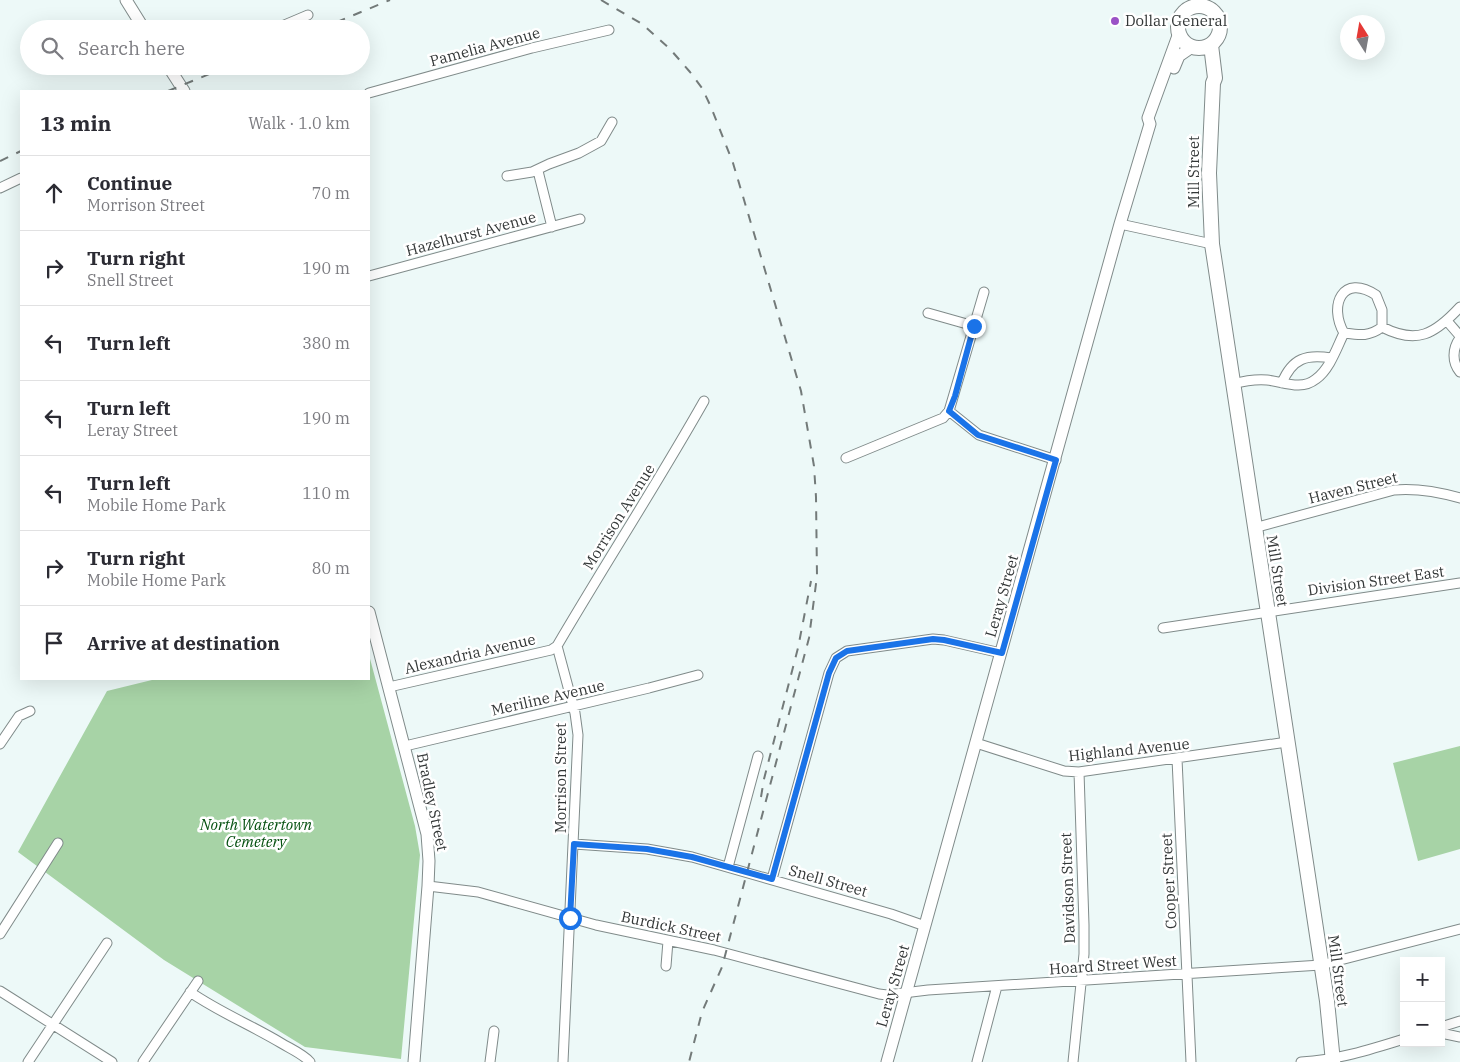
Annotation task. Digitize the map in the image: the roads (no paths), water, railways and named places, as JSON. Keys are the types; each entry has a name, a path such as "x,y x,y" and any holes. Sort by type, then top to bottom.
{"highway":[{"path":"1197,4 1206,8 1212,6 1218,20 1219,34 1201,47 1183,40 1179,33 1178,24 1181,15 1187,9 1197,4"},
{"name":"Mill Street","path":"1201,47 1210,78 1213,82 1209,173 1212,244 1321,965 1333,1061"}],"main road":[{"path":"126,0 138,20"},
{"path":"1179,33 1148,118 1150,124 1154,120 1176,60 1182,52 1201,47"},
{"path":"176,75 184,90"},
{"name":"Leray Street","path":"887,1062 1056,460 1120,224 1150,124"},
{"name":"Bradley Street","path":"370,616 427,834 428,886 414,1062"}],"street":[{"path":"296,20 308,15"},
{"name":"Pamelia Avenue","path":"370,93 532,48 609,30"},
{"path":"507,176 538,170 596,145 601,141 612,122"},
{"path":"538,170 552,227"},
{"path":"0,188 20,178"},
{"name":"Hazelhurst Avenue","path":"370,276 580,219"},
{"path":"1120,224 1212,244"},
{"path":"1344,333 1339,324 1337,311 1343,293 1350,288 1359,288 1376,295 1382,310 1382,327"},
{"path":"846,458 944,418 955,396 984,292"},
{"path":"1382,327 1397,335 1409,337 1436,330 1460,307"},
{"path":"928,313 974,326"},
{"path":"1447,321 1460,337 1457,342 1454,359 1460,372"},
{"path":"1344,333 1362,336 1373,334 1382,327"},
{"path":"1233,384 1253,380 1268,380 1294,385 1305,384 1316,379 1331,358 1344,333"},
{"path":"1282,383 1285,376 1304,357 1331,358"},
{"name":"Morrison Avenue","path":"557,646 704,402"},
{"path":"949,411 978,435 1056,460"},
{"name":"Haven Street","path":"1254,528 1394,490 1438,491 1460,498"},
{"name":"Division Street East","path":"1162,628 1460,583"},
{"path":"772,879 829,673 836,658 847,651 933,639 1002,653"},
{"name":"Alexandria Avenue","path":"389,687 551,650 557,646"},
{"name":"Morrison Street","path":"557,646 573,705 578,735 563,1062"},
{"name":"Meriline Avenue","path":"405,746 698,675"},
{"path":"0,744 19,716 30,711"},
{"name":"Highland Avenue","path":"976,743 1064,771 1079,772 1287,742"},
{"path":"728,867 758,756"},
{"name":"Cooper Street","path":"1176,759 1191,1062"},
{"name":"Davidson Street","path":"1073,1062 1084,924 1079,772"},
{"path":"0,934 58,843"},
{"name":"Snell Street","path":"574,844 647,849 692,857 891,914 925,926"},
{"name":"Burdick Street","path":"428,886 478,892 570,918 726,953 879,994 887,995 907,992"},
{"name":"Hoard Street West","path":"907,992 1321,965 1460,929"},
{"path":"666,966 668,941"},
{"path":"28,1062 107,942"},
{"path":"143,1062 198,981"},
{"path":"977,1062 997,986"},
{"path":"0,991 112,1062"},
{"path":"190,992 235,1019 266,1034 310,1062"},
{"path":"1445,1026 1460,1021"},
{"path":"490,1062 494,1031"},
{"path":"1445,1034 1460,1036"},
{"path":"1301,1062 1333,1061 1400,1040"}],"railway":[{"path":"342,20 390,0"},
{"path":"601,0 642,24 670,49 702,88 711,107 733,163 801,391 814,466 817,576 809,638 722,967 702,1012 689,1062"},
{"path":"170,90 207,75"},
{"path":"0,161 20,151"},
{"path":"761,797 798,648 811,581"}],"place":[{"name":"Dollar General","path":"1115,21"}],"park label":[{"name":"North Watertown Cemetery","path":"256,834"}]}
